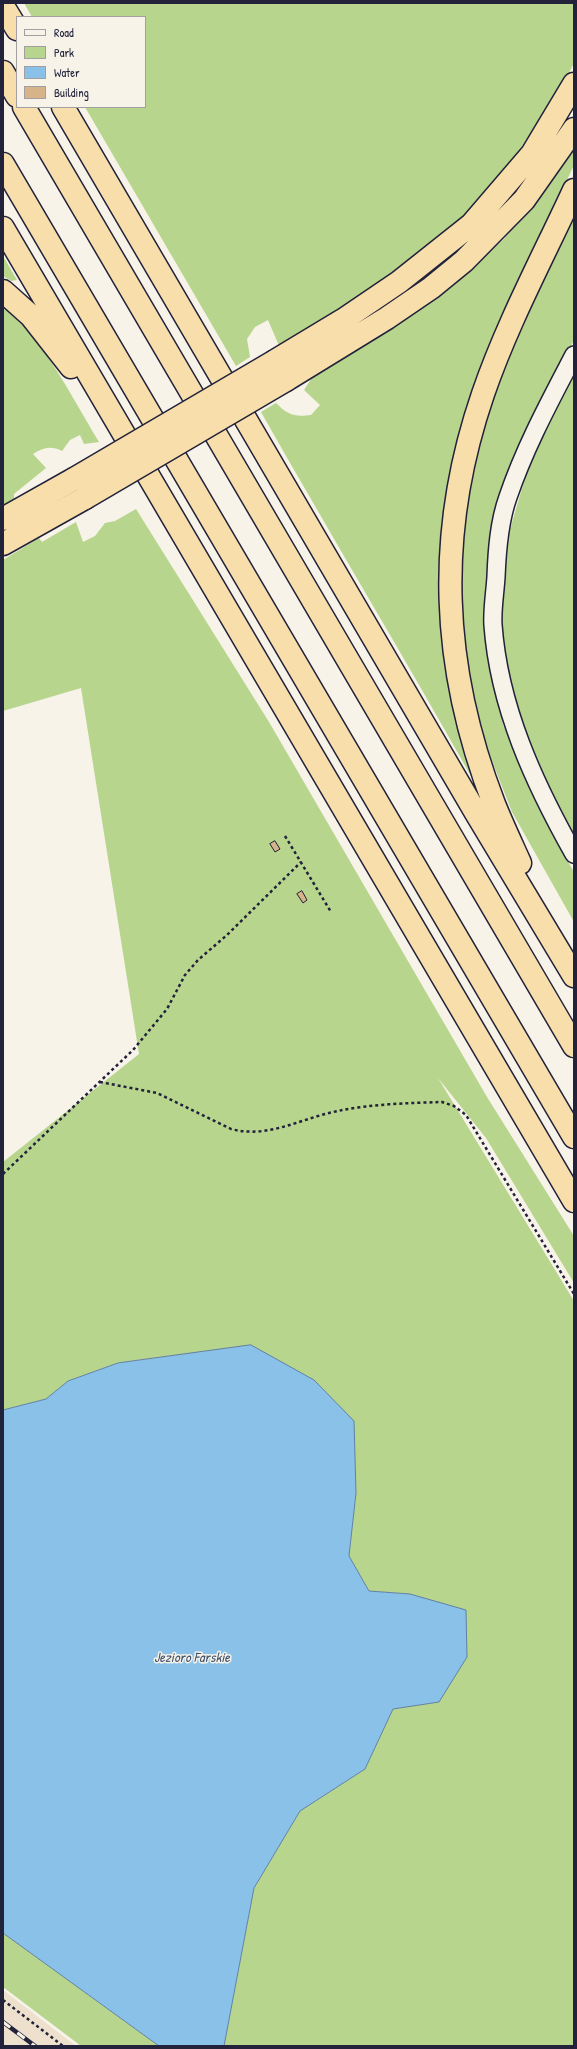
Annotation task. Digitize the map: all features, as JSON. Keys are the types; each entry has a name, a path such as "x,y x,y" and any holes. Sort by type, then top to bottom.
{"highway":[{"path":"3,6 16,27"},
{"path":"3,72 16,94"},
{"path":"3,519 275,361 343,320 399,282 472,224 532,154 574,84"},
{"path":"25,108 574,1046"},
{"path":"64,108 476,813 574,976"},
{"path":"3,544 85,498 286,380 387,318 431,288 464,260 524,200 574,129"},
{"path":"3,164 574,1137"},
{"path":"556,944 494,805 470,729 460,687 452,634 450,551 454,509 466,451 483,393 513,320 574,190"},
{"path":"3,228 574,1201"},
{"path":"3,291 31,316 121,430"}],"lane":[{"path":"574,355 526,448 507,498 497,545 493,624 500,678 513,726 536,781 574,854"}],"path":[{"path":"285,836 332,912"},
{"path":"3,1174 133,1050 167,1009 185,975 198,960 227,935 301,862"},
{"path":"100,1082 157,1093 231,1129 243,1132 261,1132 338,1110 442,1102 454,1106 466,1115 574,1294"},
{"path":"3,2000 63,2046"}],"shaded area":[{"path":"3,1990 76,2046 3,2046"}],"green space":[{"path":"24,3 574,3 574,63 564,83 514,158 467,213 402,271 280,348 268,320 255,327 247,339 250,357 236,366 86,108 146,108 146,16 31,16"},
{"path":"574,146 574,165 497,329 473,386 450,477 440,551 443,633 472,778 261,412 276,403 288,413 300,416 311,415 320,405 304,390 313,376 398,324 451,285 504,239 553,176"},
{"path":"574,216 574,340 522,442 490,644 503,725 563,853 574,872 574,922 512,812 477,718 468,676 461,600 463,521 477,451 499,378"},
{"path":"3,256 17,280 11,281 3,276"},
{"path":"3,304 32,335 56,369 99,442 84,444 80,435 70,440 62,451 54,448 47,448 33,454 46,468 14,494 14,504 3,509"},
{"path":"574,373 574,834 543,778 510,695 498,625 506,543 532,454"},
{"path":"136,509 269,722 487,1097 574,1236 574,1283 486,1138 438,1078 574,1301 574,2046 224,2046 254,1888 300,1811 365,1769 393,1709 439,1702 410,1594 369,1591 349,1556 356,1493 172,1356 118,1363 68,1381 46,1399 3,1410 3,1162 139,1054 81,688 3,711 3,560 39,538 42,542 76,522 83,542 95,536 105,523 115,521"},
{"path":"3,1933 159,2046 81,2046 3,1987"}],"water":[{"name":"Jezioro Farskie","path":"251,1345 314,1380 354,1421 356,1493 349,1556 369,1591 410,1594 466,1610 467,1657 439,1702 393,1709 365,1769 300,1811 254,1888 224,2046 159,2046 3,1933 3,1410 46,1399 68,1381 118,1363"}],"building":[{"path":"275,841 280,849 275,852 270,844"},
{"path":"302,891 307,900 303,903 297,894"}],"railway":[{"path":"3,2022 35,2046"}]}
